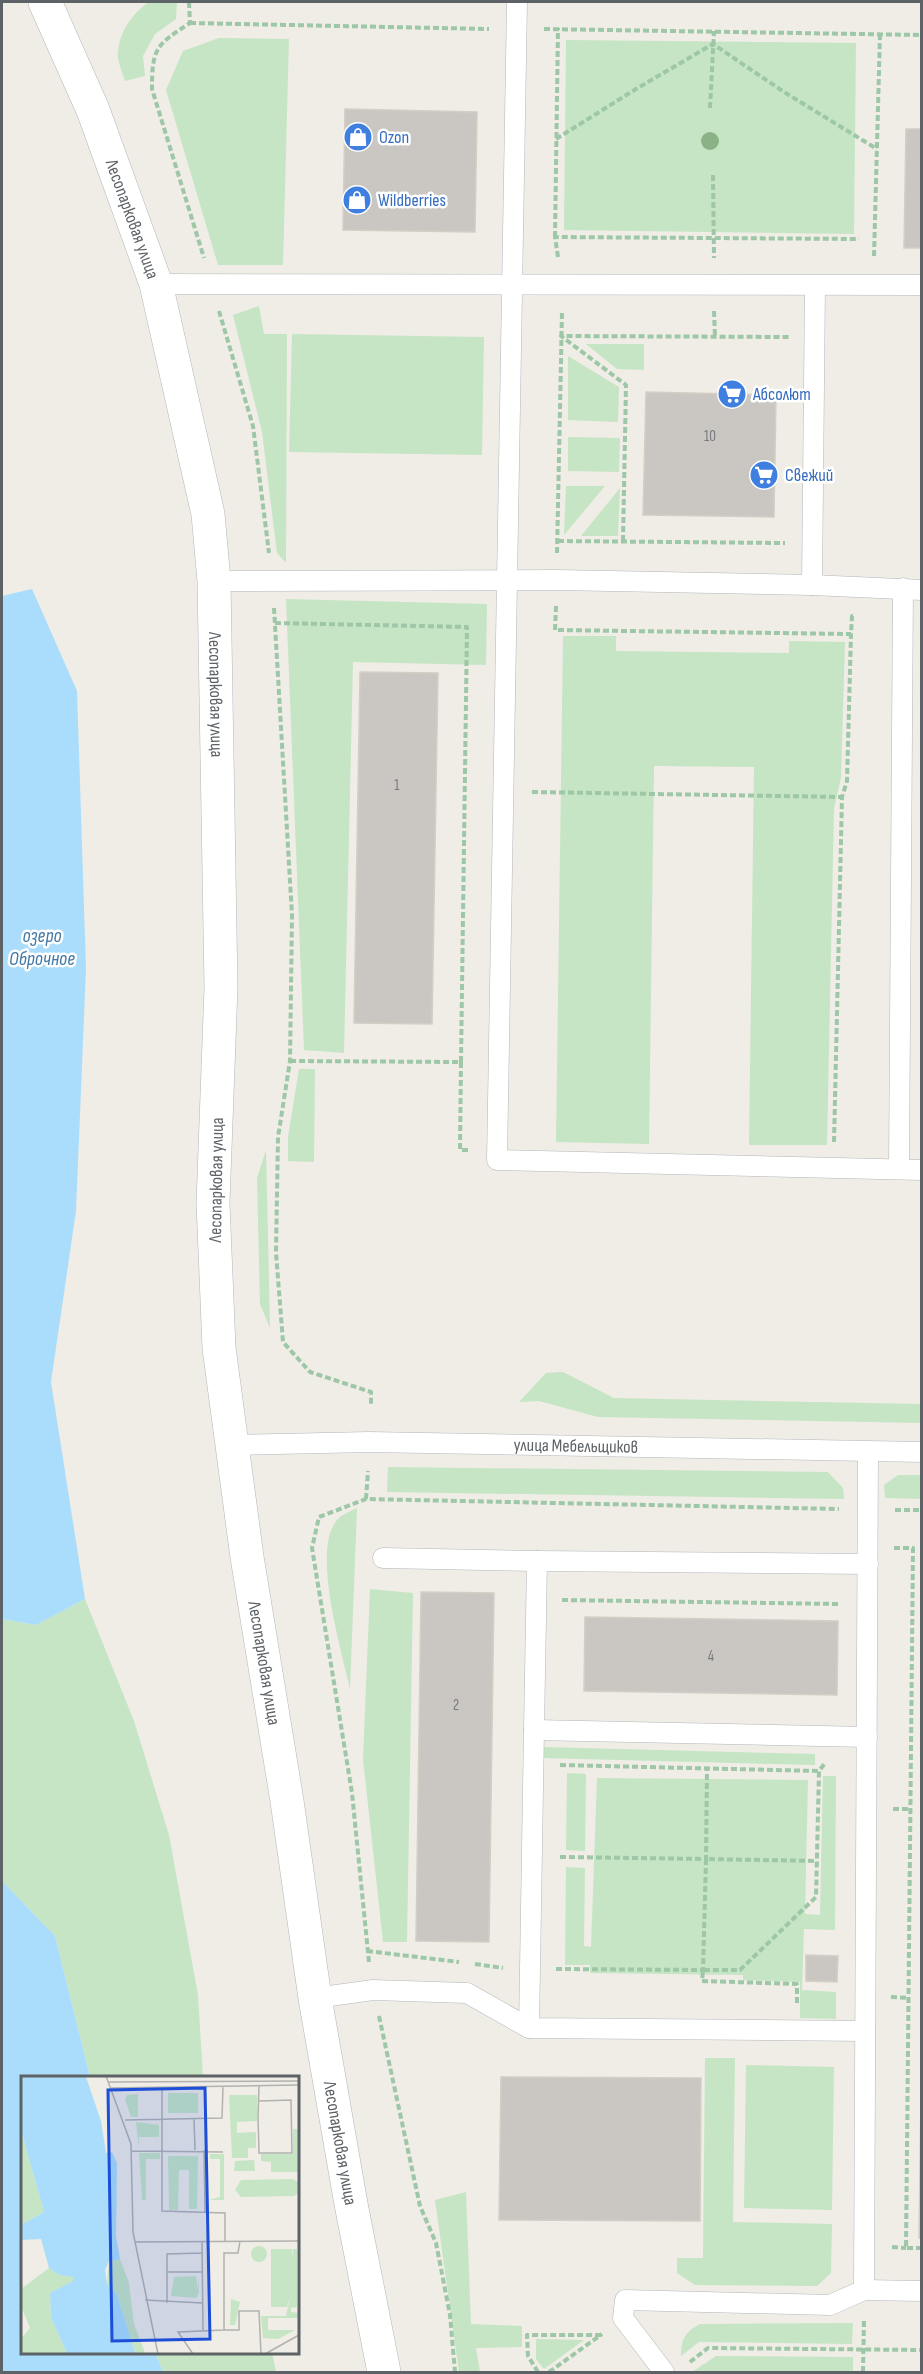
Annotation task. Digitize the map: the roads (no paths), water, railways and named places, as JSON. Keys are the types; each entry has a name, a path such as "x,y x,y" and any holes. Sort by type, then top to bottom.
{"street":[{"name":"Лесопарковая улица","path":"45,2 93,110 156,284 208,514 214,581 221,987 213,1203 219,1348 231,1445 287,1801 315,1998 351,2205 384,2373"}],"lane":[{"path":"517,2 497,1160 921,1170"},
{"path":"156,284 921,285"},
{"path":"812,585 815,285"},
{"path":"214,581 557,580 912,589 903,617 899,1168"},
{"name":"улица Мебельщиков","path":"231,1445 369,1443 921,1452"},
{"path":"864,2290 866,2031 858,1737 868,1564 868,1452"},
{"path":"383,1558 868,1564"},
{"path":"529,2028 537,1561"},
{"path":"534,1730 858,1737"},
{"path":"315,1998 373,1990 467,1993 529,2028 866,2031"},
{"path":"664,2373 623,2318 625,2300 830,2305 864,2290 921,2290"}],"water":[{"name":"озеро Оброчное","path":"32,589 77,691 86,969 76,1211 51,1382 85,1599 36,1625 2,1619 2,596"},
{"path":"2,1881 55,1936 90,2076 21,2076 21,2353 155,2353 163,2372 2,2372"}],"place":[{"name":"Ozon","path":"358,137"},
{"name":"Wildberries","path":"357,200"},
{"name":"Абсолют","path":"732,394"},
{"name":"Свежий","path":"764,475"}]}
